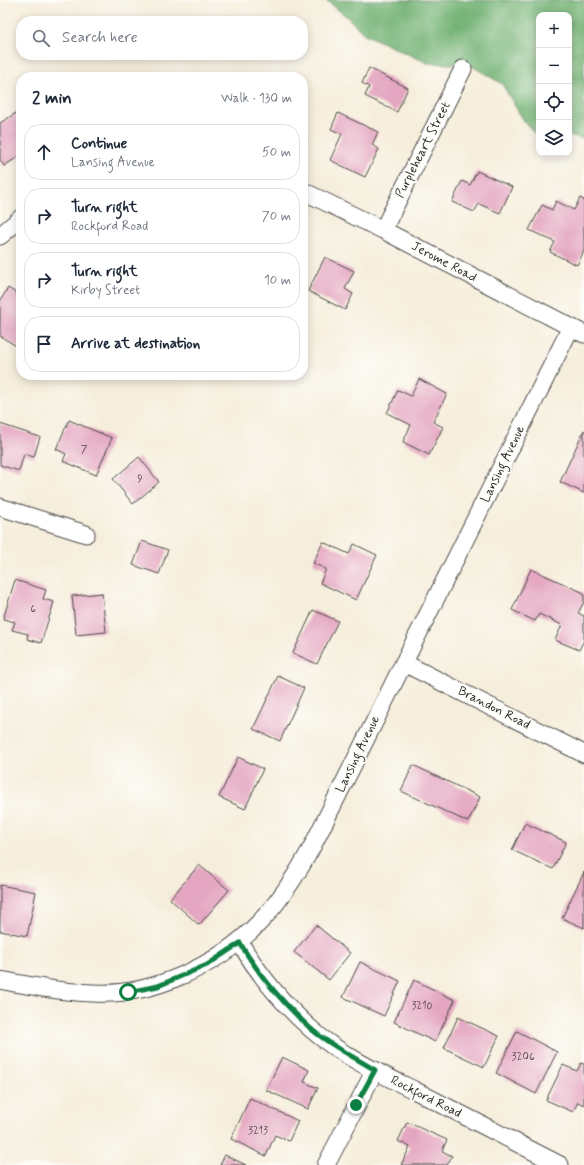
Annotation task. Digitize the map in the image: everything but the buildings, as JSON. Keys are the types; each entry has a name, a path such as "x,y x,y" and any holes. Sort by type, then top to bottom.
{"street":[{"name":"Purpleheart Street","path":"383,230 463,69"},
{"name":"Jerome Road","path":"308,193 383,230 577,331"},
{"path":"0,236 16,222"},
{"name":"Lansing Avenue","path":"0,980 40,989 94,994 128,992 158,986 207,965 240,943 258,924 296,877 404,663 577,331"},
{"path":"0,507 86,534"},
{"name":"Brandon Road","path":"404,663 584,754"},
{"name":"Rockford Road","path":"240,943 249,958 311,1029 375,1070 560,1165"},
{"path":"326,1165 375,1070"}],"green space":[{"path":"326,0 584,0 584,139 572,136 572,12 536,12 536,135 522,118 502,84 467,63 427,63 364,34 346,16"}],"route":[{"path":"128,992 158,986 207,965 240,943 249,958 282,999 311,1029 339,1049 375,1070 356,1105"}]}
